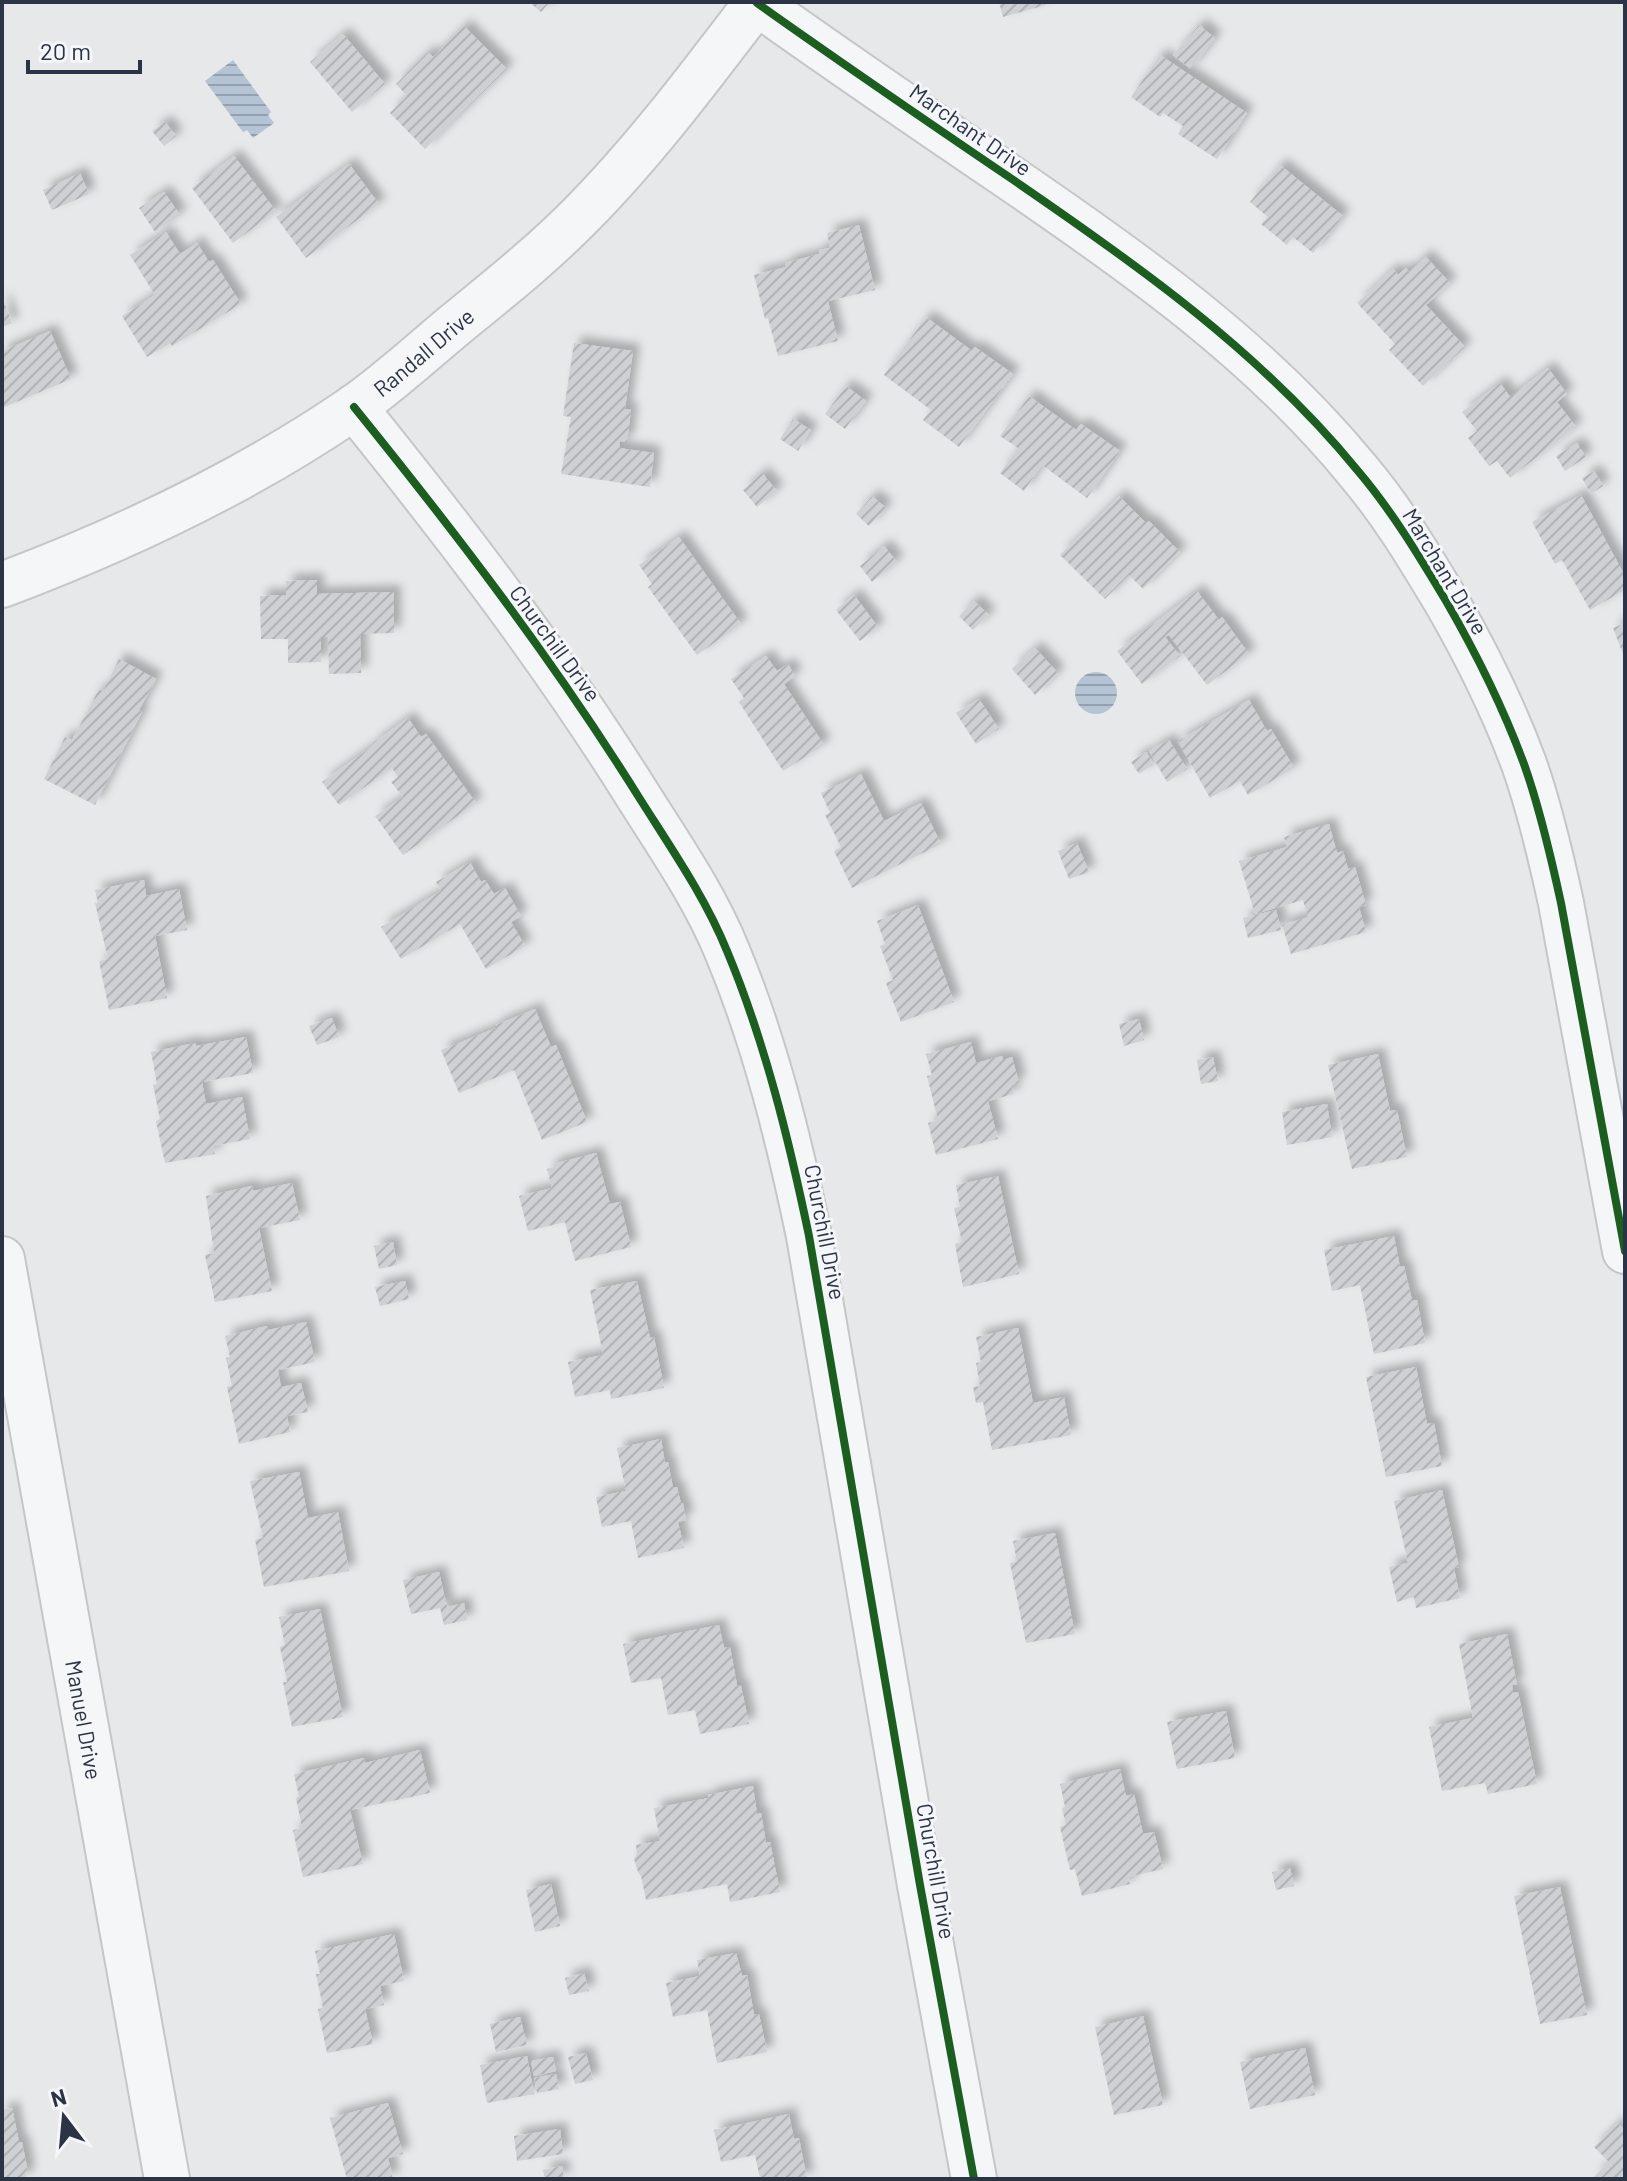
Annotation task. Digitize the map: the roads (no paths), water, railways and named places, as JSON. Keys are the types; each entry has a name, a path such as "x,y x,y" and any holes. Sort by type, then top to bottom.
{"street":[{"name":"Randall Drive","path":"2,585 136,530 256,467 354,407 516,276 583,213 640,150 757,2"},
{"name":"Marchant Drive","path":"757,2 1130,260 1190,308 1314,420 1360,473 1402,530 1474,651 1525,767 1561,903 1625,1251"},
{"name":"Churchill Drive","path":"354,407 458,537 592,724 688,874 727,950 740,985 795,1166 809,1236 920,1885 974,2179"},
{"name":"Manuel Drive","path":"2,1259 167,2179"}],"water":[{"path":"233,60 271,112 268,115 274,123 253,138 247,130 243,132 205,81"},
{"path":"1096,672 1111,678 1117,693 1111,708 1096,714 1081,708 1075,693 1081,678"}]}
